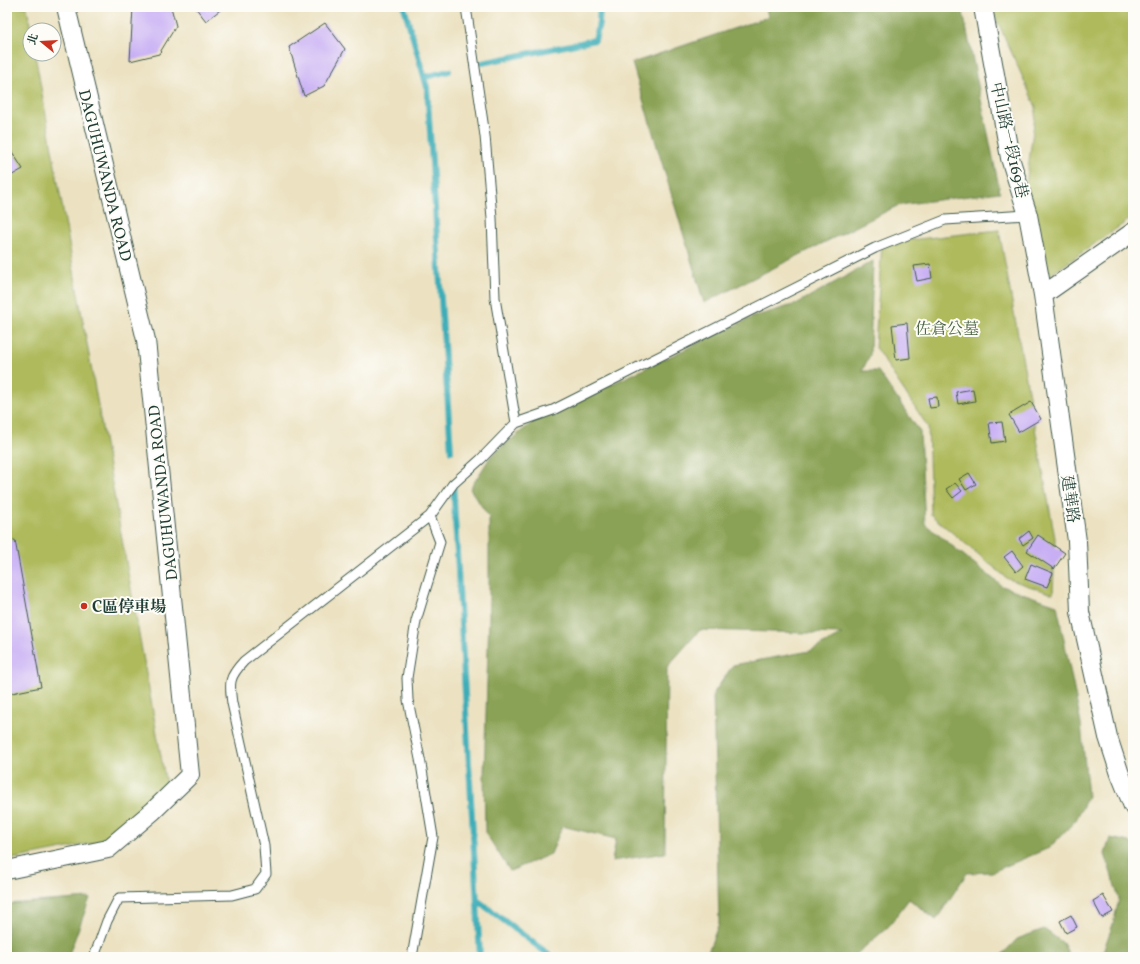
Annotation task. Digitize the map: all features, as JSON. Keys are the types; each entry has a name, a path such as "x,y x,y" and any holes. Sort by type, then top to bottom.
{"street":[{"name":"DAGUHUWANDA ROAD","path":"7,870 108,849 152,811 190,775 146,340 66,7"},
{"name":"中山路一段169巷","path":"983,7 990,54 1010,158 1028,215 1043,295"},
{"path":"1043,295 1133,232"},
{"name":"建華路","path":"1043,295 1077,541 1080,612 1108,737 1120,774 1133,806"}],"lane":[{"path":"466,7 485,136 492,218 495,298 516,423"},
{"path":"94,957 107,921 119,898 232,896 255,889 266,874 264,846 232,703 230,687 233,673 244,661 430,516 453,484 481,459 516,423 553,410 875,248 945,220 1028,215"},
{"path":"412,957 433,837 421,764 408,700 407,678 416,621 440,542 430,516"}],"green space":[{"path":"7,7 27,7 30,22 22,22 22,62 36,62 166,784 129,836 7,860"},
{"path":"766,7 962,7 1000,192 899,205 704,303 632,63 768,17"},
{"path":"991,7 1133,7 1133,217 1050,275 1036,261 1023,208 1036,107"},
{"name":"佐倉公墓","path":"999,230 1055,538 1053,594 1008,579 931,515 928,427 875,347 882,243"},
{"path":"873,261 870,355 862,371 878,371 920,432 925,524 1002,586 1057,605 1081,724 1088,796 1076,820 1049,848 992,872 967,873 936,920 909,899 888,927 853,957 706,957 719,923 713,694 733,665 810,651 842,634 700,630 667,667 665,853 612,861 616,839 562,826 551,854 510,871 485,832 484,776 489,616 489,517 470,489 491,456 534,421 753,317 796,304"},
{"path":"1110,838 1130,842 1133,846 1133,957 1101,957 1113,924 1119,899 1105,854"},
{"path":"90,898 68,957 7,957 7,904"},
{"path":"1044,929 1063,943 1070,957 1000,957 1017,939"}],"building":[{"path":"133,7 171,7 176,26 159,54 130,61"},
{"path":"195,7 224,7 206,21"},
{"path":"325,23 345,49 324,86 304,96 289,47"},
{"path":"7,144 23,169 7,178"},
{"path":"930,264 932,278 917,281 914,266"},
{"path":"907,323 910,358 896,360 892,325"},
{"path":"973,389 975,401 958,404 956,392"},
{"path":"937,397 938,407 930,408 928,398"},
{"path":"1031,402 1041,419 1019,432 1009,415"},
{"path":"1002,422 1005,441 992,443 989,423"},
{"path":"969,473 976,484 966,490 959,479"},
{"path":"955,483 962,491 953,498 946,489"},
{"path":"1029,531 1033,538 1023,545 1019,539"},
{"path":"1038,535 1065,553 1054,569 1027,551"},
{"path":"15,540 41,687 7,694 7,541"},
{"path":"1012,551 1023,566 1016,572 1004,557"},
{"path":"1031,564 1053,573 1047,587 1025,579"},
{"path":"1103,895 1113,912 1102,918 1093,901"},
{"path":"1071,915 1077,927 1066,933 1060,921"}],"waterway":[{"path":"404,7 427,87 451,451"},
{"path":"482,63 595,40 599,23 600,7"},
{"path":"425,77 449,71"},
{"path":"453,483 480,957"},
{"path":"477,900 552,957"}],"place":[{"name":"C區停車場","path":"84,606"}]}
